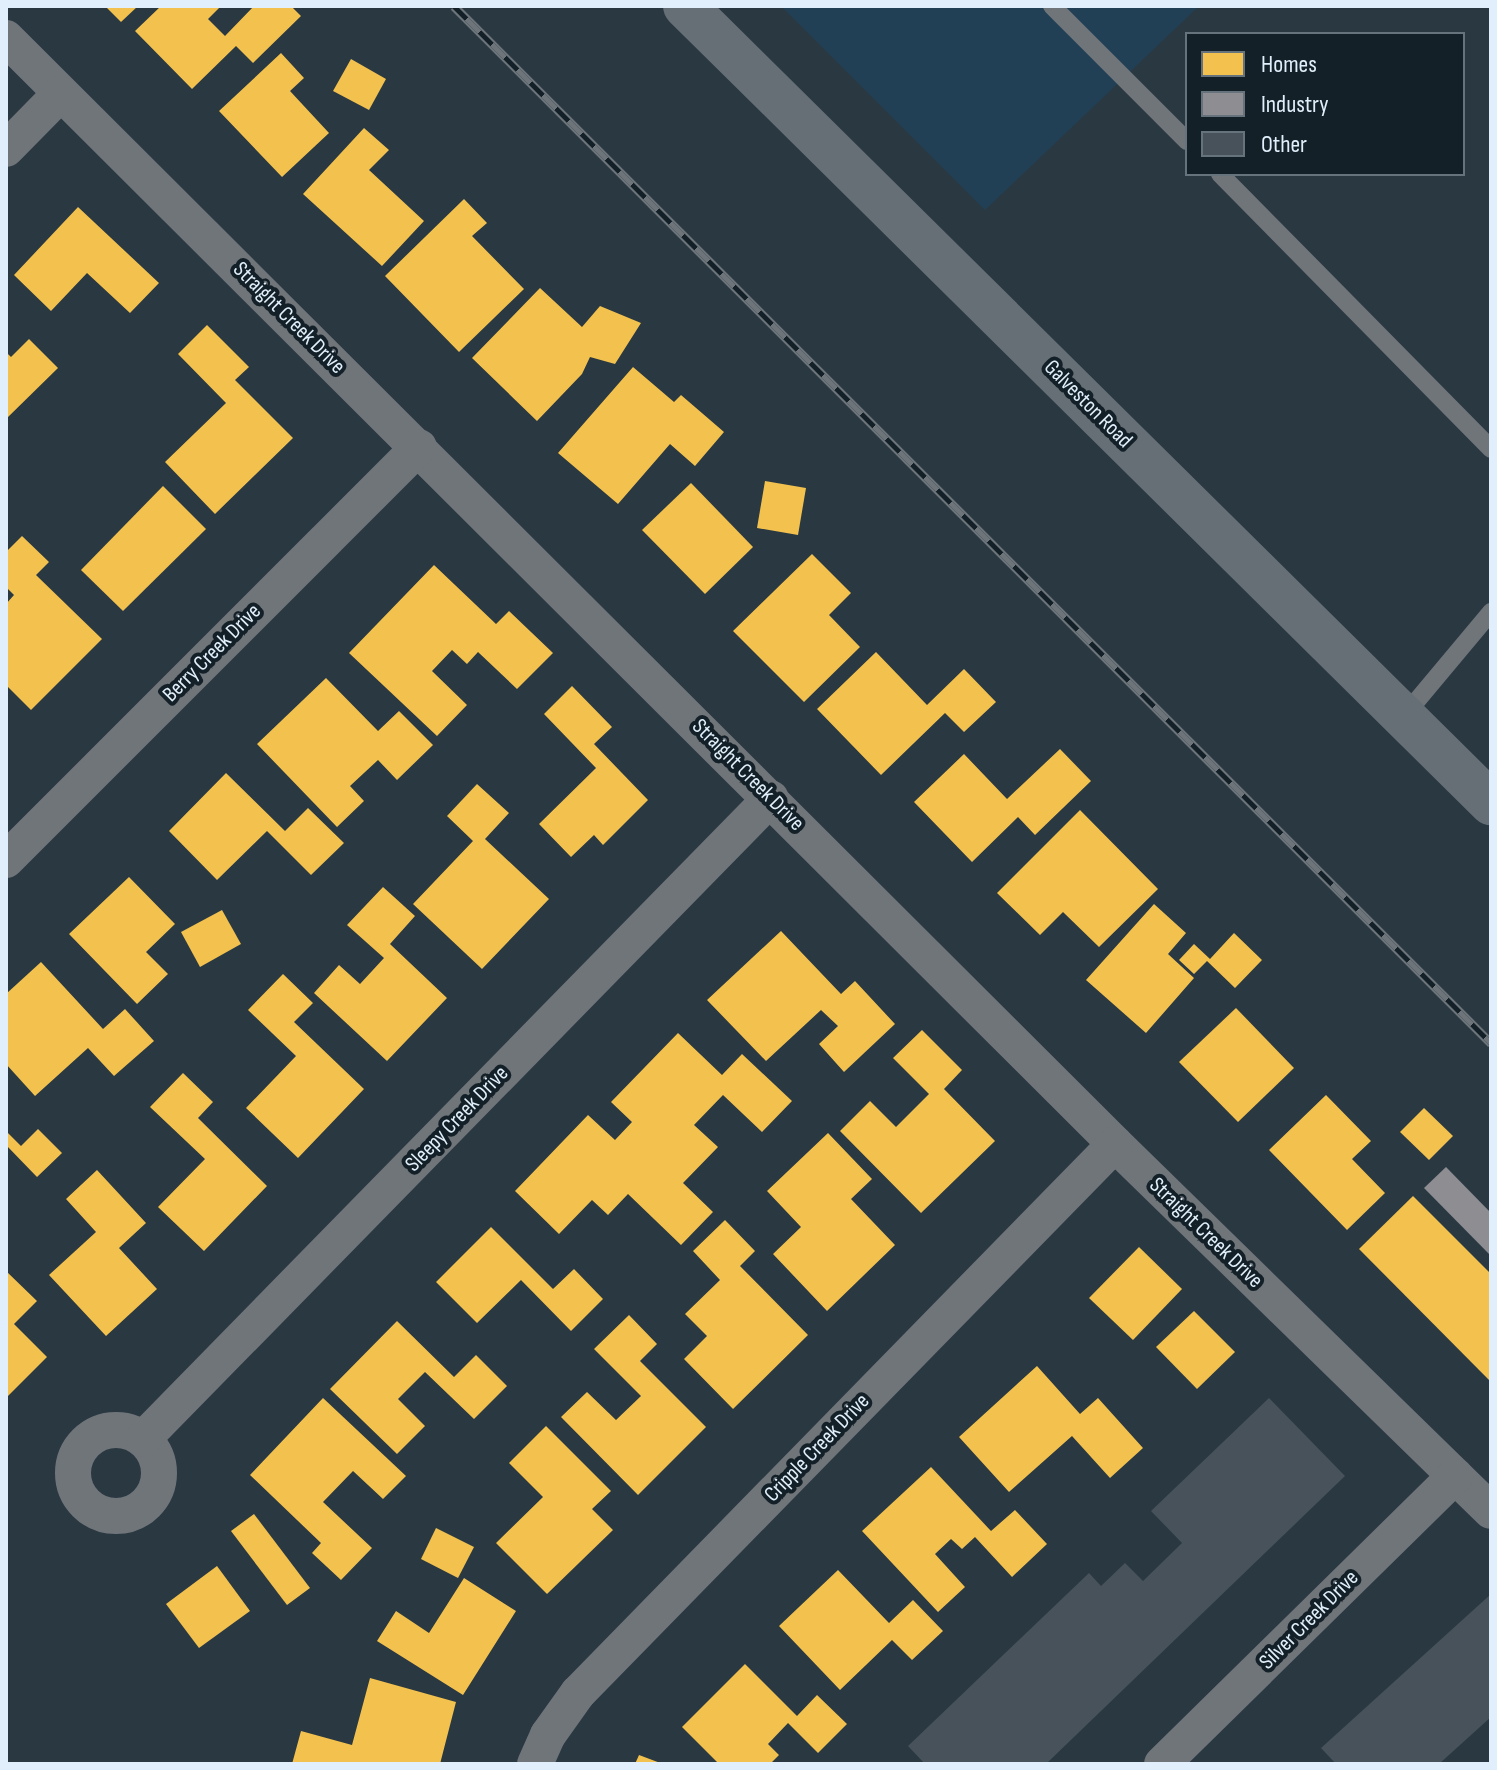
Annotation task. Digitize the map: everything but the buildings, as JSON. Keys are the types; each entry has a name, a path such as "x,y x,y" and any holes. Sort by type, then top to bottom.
{"main road":[{"name":"Galveston Road","path":"685,6 1491,803"}],"street":[{"name":"Straight Creek Drive","path":"6,38 1115,1144 1491,1511"},
{"path":"6,149 61,93"},
{"name":"Berry Creek Drive","path":"6,860 419,447"},
{"name":"Sleepy Creek Drive","path":"143,1439 771,798"},
{"name":"Cripple Creek Drive","path":"535,1764 548,1735 578,1693 1115,1144"},
{"name":"Silver Creek Drive","path":"1162,1764 1455,1476"}],"lane":[{"path":"1065,10 1185,139"},
{"path":"1222,176 1491,449"},
{"path":"1404,716 1491,612"}],"shaded area":[{"path":"781,6 1199,6 985,210"}],"railway":[{"path":"454,6 1491,1043"}]}
